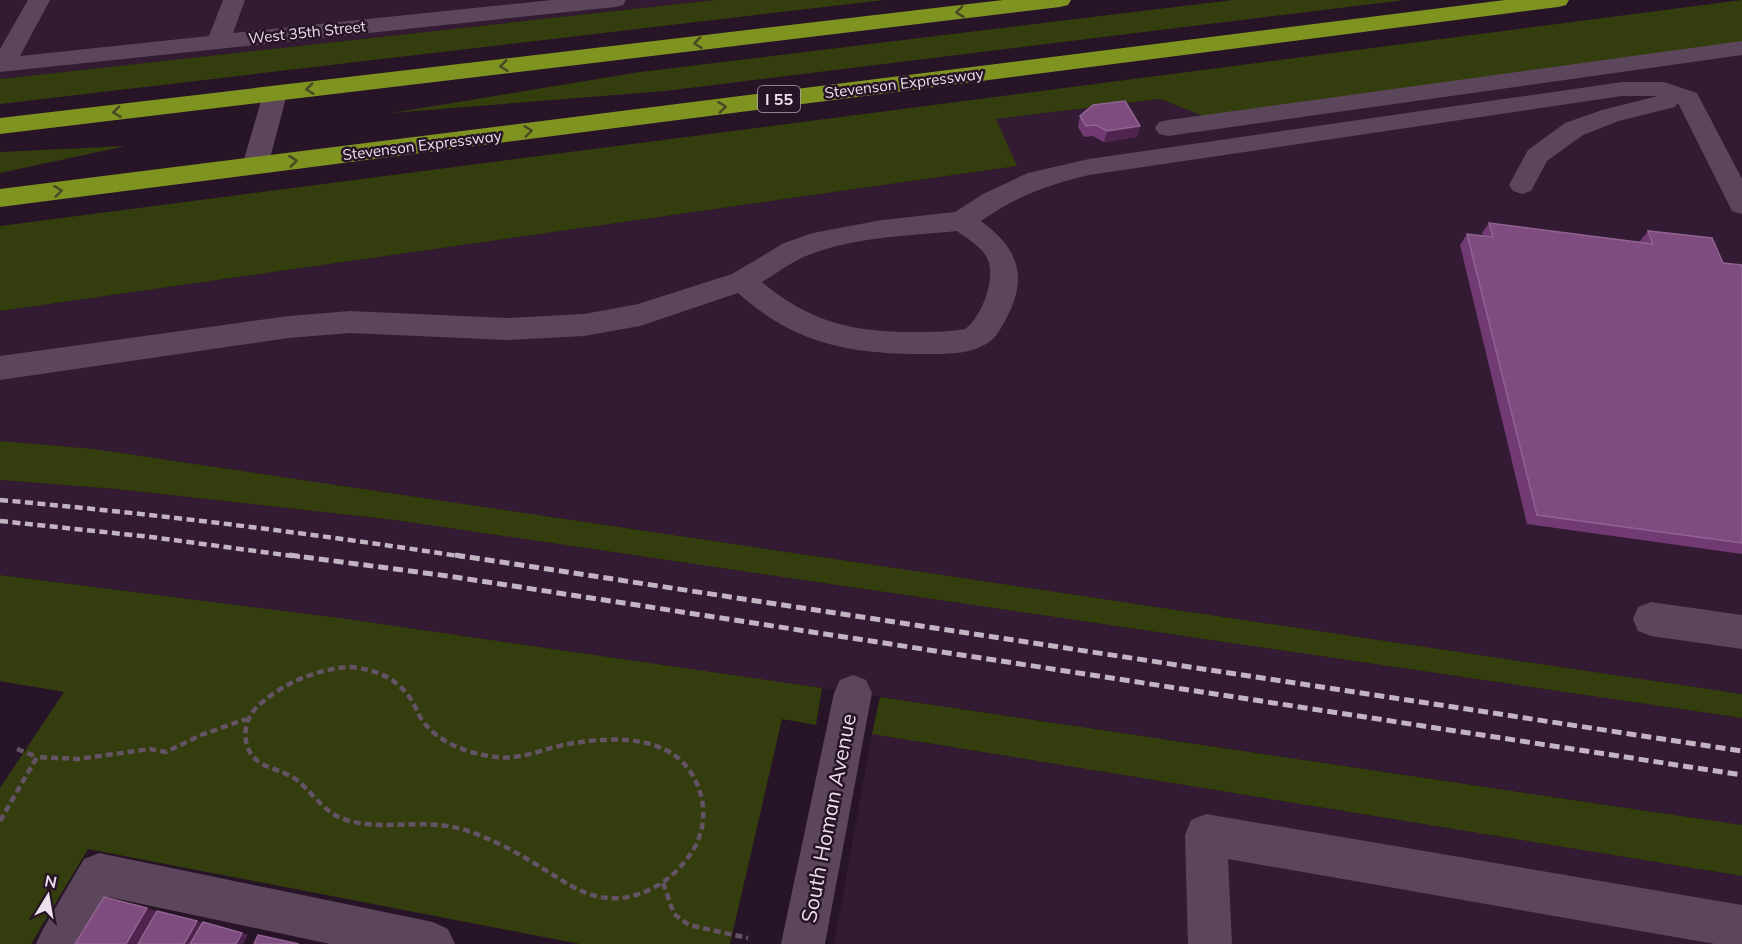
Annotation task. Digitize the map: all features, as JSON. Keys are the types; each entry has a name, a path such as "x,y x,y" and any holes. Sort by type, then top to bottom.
{"highway":[{"path":"0,126 1060,0"},
{"name":"Stevenson Expressway","path":"0,198 1558,0"}],"street":[{"path":"2,65 39,0"},
{"path":"218,42 234,0"},
{"name":"West 35th Street","path":"2,65 218,42 423,10 615,0"},
{"path":"1168,128 1742,48"},
{"path":"0,368 299,326 350,322 507,329 584,325 640,315 742,282 794,250 823,240 882,229 962,221 992,200 1037,179 1089,166 1622,89 1664,89 1688,98 1742,205"},
{"path":"255,166 274,94"},
{"path":"1522,185 1537,156 1574,129 1611,115 1688,98"},
{"path":"742,282 767,304 801,325 847,341 906,344 958,342 979,335 995,312 1002,288 1003,264 994,248 962,221"},
{"path":"1651,619 1742,632"},
{"name":"South Homan Avenue","path":"803,944 853,693"},
{"path":"1210,944 1206,835 1742,927"},
{"path":"58,944 99,874 433,944"}],"path":[{"path":"17,749 37,757 78,759 150,749 166,752 201,735 247,719 273,695 304,676 342,668 362,669 387,674 414,702 421,720 432,733 472,752 498,757 519,757 560,745 613,740 659,746 678,756 688,766 703,799 705,819 692,854 663,883 633,897 614,900 589,895 549,876 531,862 484,837 452,826 426,821 375,824 337,818 294,777 254,758 243,733 247,719"},
{"path":"0,821 37,757"},
{"path":"663,883 675,914 689,925 748,938"}],"shaded area":[{"path":"0,0 715,0 0,79"},
{"path":"1742,44 1742,694 94,449 0,441 0,311 1017,166 995,119 1160,99 1206,116"},
{"path":"0,480 116,489 395,520 1742,718 1742,825 347,619 0,575"},
{"path":"872,734 1742,876 1742,944 834,944"}],"green space":[{"path":"715,0 884,0 0,104 0,79"},
{"path":"1233,0 1405,0 665,91 391,113 640,72"},
{"path":"1742,0 1742,44 1206,117 1160,99 996,119 1017,166 0,311 0,226"},
{"path":"126,146 0,173 0,152"},
{"path":"0,441 94,449 1742,694 1742,718 395,520 116,489 0,480"},
{"path":"0,575 347,619 822,688 816,725 782,719 730,944 580,944 88,849 31,944 0,944 0,788 64,692 0,681"},
{"path":"880,697 1742,825 1742,876 872,734"}],"building":[{"path":"1125,101 1140,126 1107,131 1096,125 1086,126 1080,116 1093,105"},
{"path":"1489,223 1653,244 1648,231 1712,238 1723,263 1742,265 1742,543 1537,515 1467,234 1493,237"},
{"path":"104,897 147,908 126,944 75,944"},
{"path":"157,911 197,921 184,944 138,944"},
{"path":"203,922 242,933 236,944 190,944"},
{"path":"258,935 299,944 254,944"}],"railway":[{"path":"0,500 233,525 465,557"},
{"path":"0,521 151,537 300,557"},
{"path":"289,555 448,576 1742,775"},
{"path":"455,555 1742,751"}]}
